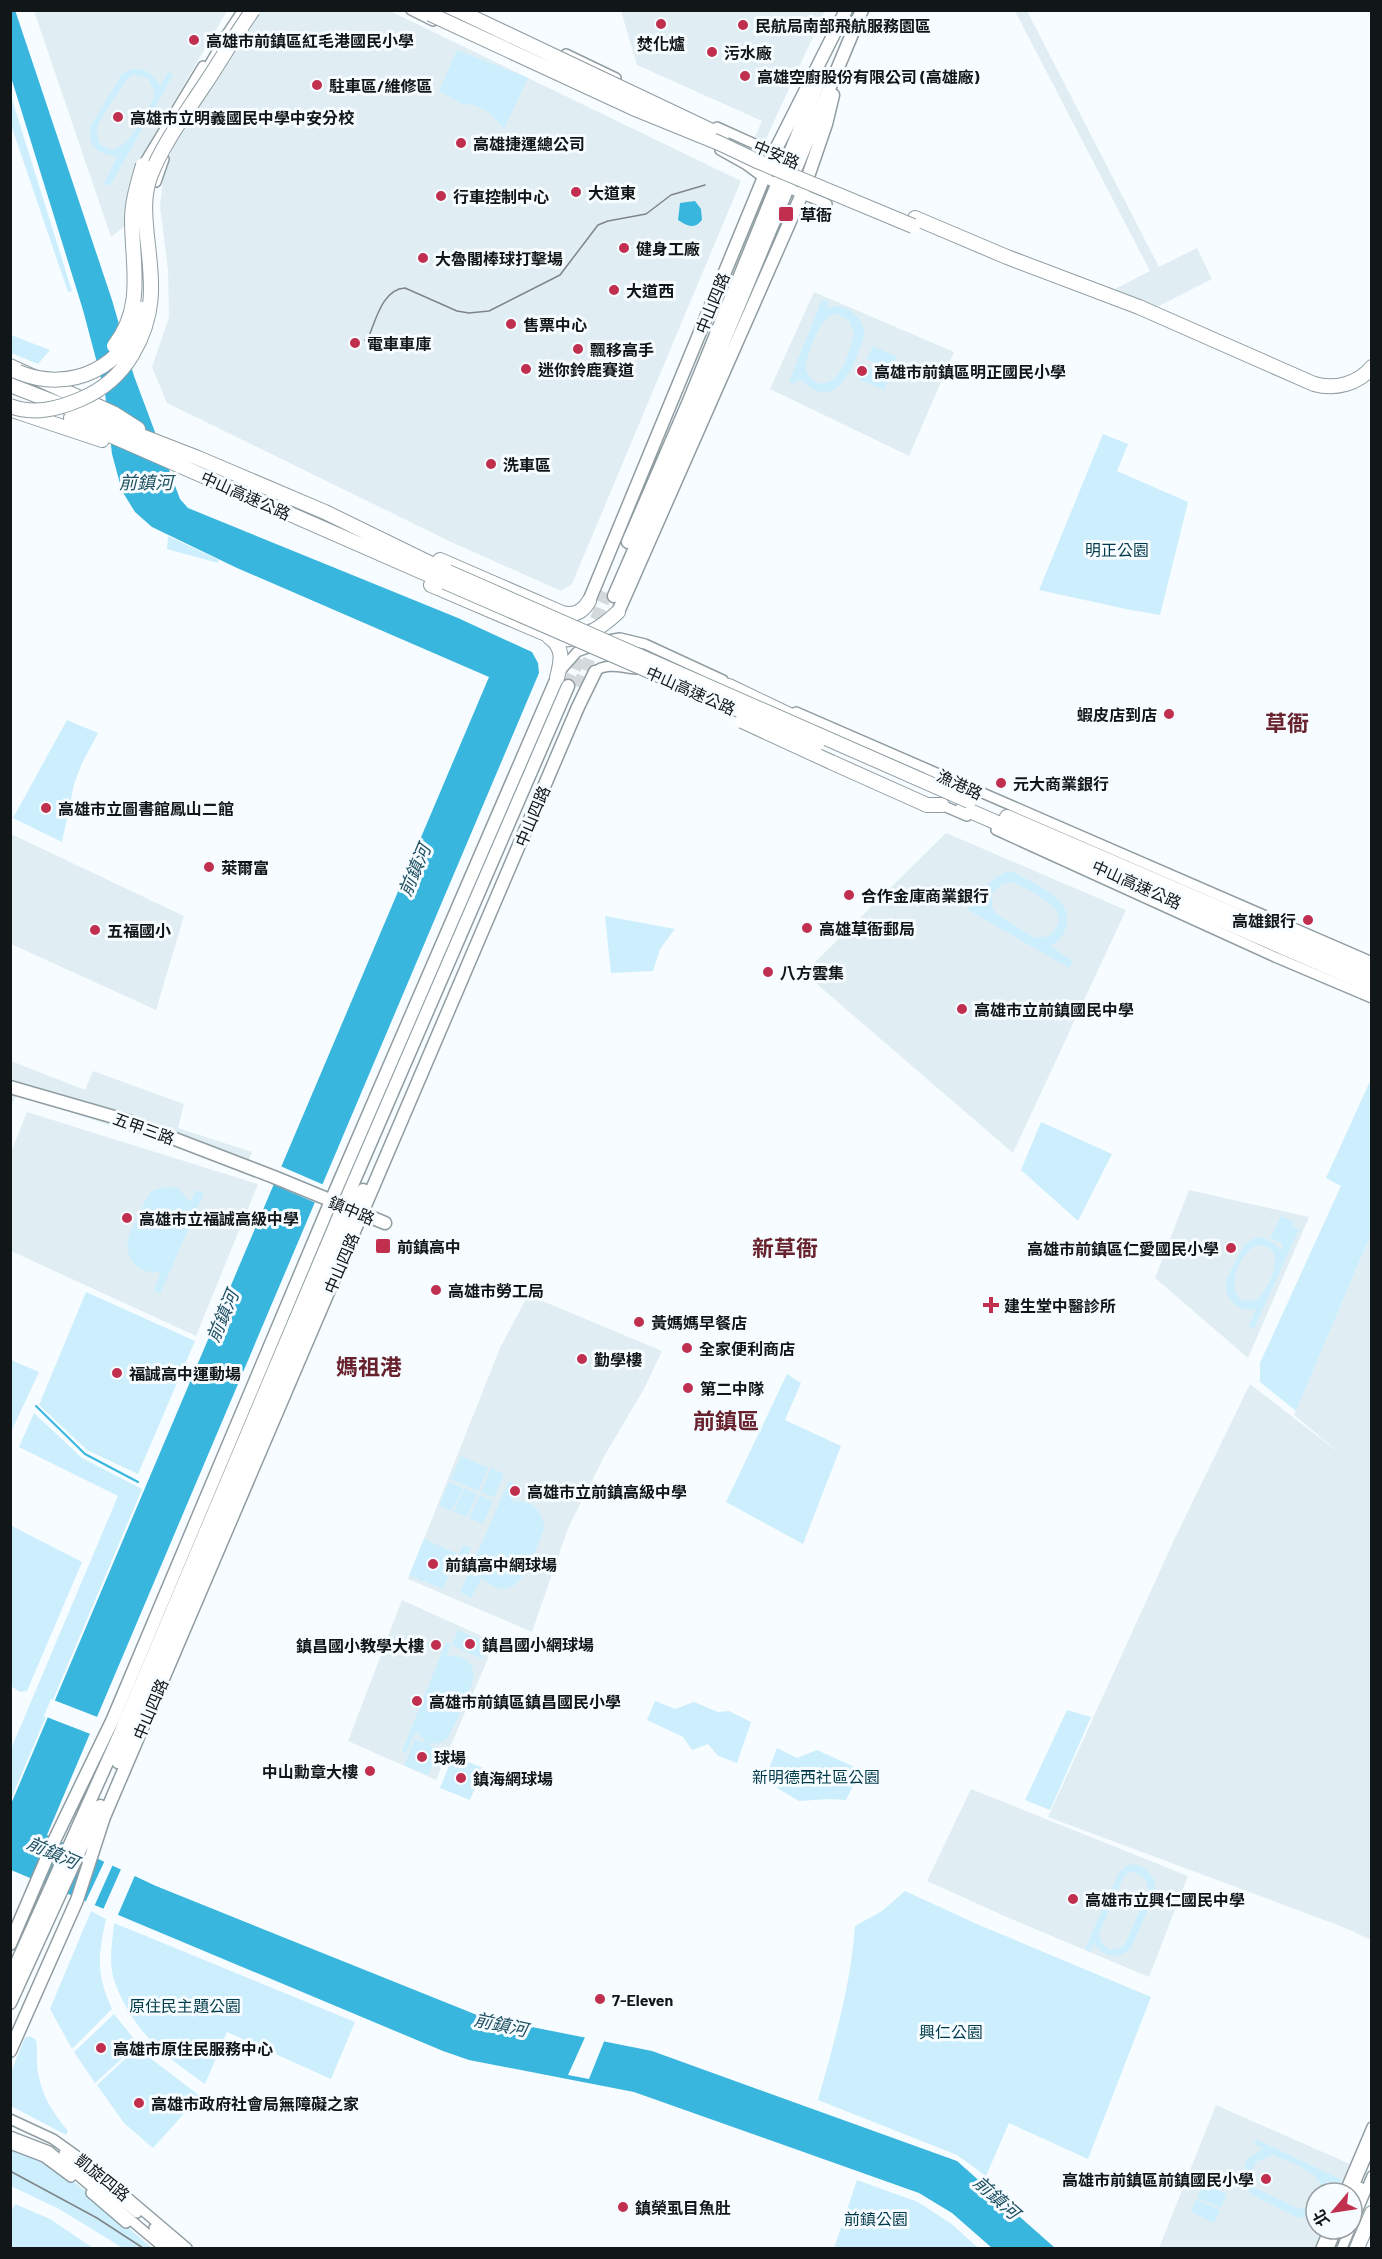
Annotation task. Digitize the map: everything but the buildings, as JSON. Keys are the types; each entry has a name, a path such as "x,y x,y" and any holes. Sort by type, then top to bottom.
{"highway":[{"path":"10,368 26,376 57,381 86,375 112,359 130,338 143,305 144,285 138,220 139,201 145,173 165,135 245,10"},
{"path":"27,411 62,406 86,397 101,388 122,369 141,341 148,321 152,296 144,206 150,178 171,136 253,10"},
{"path":"424,10 633,108 758,154 1035,278 1128,311 1320,394 1342,394 1371,380"},
{"path":"434,10 720,139"},
{"path":"445,10 720,139"},
{"path":"457,10 720,139"},
{"path":"26,376 50,377 82,370 100,360 121,337 134,304 136,268 132,220 143,165"},
{"path":"10,407 38,413 64,411 103,394 127,374 148,342 156,318 161,290 153,221 156,182"},
{"path":"914,222 1139,306 1314,384 1331,387 1348,383 1364,375 1371,367"},
{"path":"10,368 101,407 160,443"},
{"name":"中山高速公路","path":"10,385 198,458 324,512 447,577"},
{"name":"中山高速公路","path":"10,395 70,418 326,531 447,577 1371,986"},
{"path":"10,407 108,442 150,454"},
{"path":"324,512 562,613 570,615 578,612 590,601"},
{"path":"326,531 399,570 549,637 560,640 579,638 595,632 618,612"},
{"path":"549,637 554,641 561,655 568,684"},
{"path":"685,682 729,686 837,737 944,783 957,783"},
{"path":"685,682 727,714 927,805 942,805"},
{"name":"中山高速公路","path":"685,682 1371,974"},
{"path":"1356,2248 1371,2213"},
{"path":"1362,2248 1371,2226"}],"main road":[{"name":"中山四路","path":"590,601 774,153 847,10"},
{"name":"中山四路","path":"610,595 699,401 792,161 847,10"},
{"name":"中山四路","path":"792,161 841,61 862,10"},
{"name":"中山四路","path":"618,612 802,194 826,124 841,61"},
{"name":"中山四路","path":"75,1848 80,1821 133,1701 342,1205 595,672"},
{"name":"中山四路","path":"75,1848 110,1726 342,1205 568,684"},
{"name":"中山四路","path":"75,1848 91,1828 342,1205 492,893 568,684"},
{"name":"五甲三路","path":"10,1087 128,1121 342,1205"},
{"name":"中山四路","path":"75,1848 104,1817 342,1205"},
{"name":"鎮中路","path":"342,1205 385,1223"},
{"path":"10,2003 75,1848"},
{"path":"10,1978 55,1893 75,1848"},
{"path":"10,2036 55,1893 75,1848"},
{"path":"10,1944 55,1893"},
{"path":"10,1957 55,1893"},
{"path":"10,2051 55,1893"}],"street":[{"path":"143,165 238,10"},
{"path":"156,182 177,124 227,34 245,10"},
{"name":"中安路","path":"411,10 595,96 687,135"},
{"name":"中安路","path":"468,19 698,117 811,169 826,204 764,178 745,164 586,84 468,19"},
{"name":"漁港路","path":"568,684 569,659 577,652 608,640 620,638 645,644 658,652 957,783 1371,962"},
{"name":"漁港路","path":"595,672 600,667 636,669 1371,998"},
{"name":"凱旋四路","path":"10,2119 53,2139 88,2163 187,2248"},
{"name":"凱旋四路","path":"10,2124 50,2143 112,2191 177,2248"},
{"path":"1349,2181 1371,2127"},
{"name":"凱旋四路","path":"10,2136 49,2151 164,2248"},
{"name":"凱旋四路","path":"10,2144 44,2157 79,2182 155,2248"},
{"path":"1356,2181 1371,2144"},
{"path":"1363,2181 1371,2160"},
{"path":"1364,2194 1371,2176"}],"shaded area":[{"name":"高雄市立明義國民中學中安分校","path":"34,11 227,11 138,163 130,189 127,224 111,237"},
{"path":"247,11 390,11 741,181 572,584 561,591 449,541 167,403 152,367 169,317 168,270 160,206 164,169 180,130"},
{"path":"621,11 825,11 763,145 753,141 762,121 637,65"},
{"path":"1015,11 1027,11 1159,267 1197,248 1212,279 1153,309 1113,290 1150,271"},
{"name":"高雄市前鎮區明正國民小學","path":"814,292 954,352 909,456 770,389"},
{"name":"高雄市立前鎮國民中學","path":"946,833 1126,910 1013,1153 804,973"},
{"name":"五福國小","path":"11,834 184,916 156,1010 11,944"},
{"path":"11,1061 85,1090 93,1071 184,1104 178,1128 252,1152 245,1171 17,1094 11,1106"},
{"name":"高雄市立福誠高級中學","path":"27,1112 258,1184 196,1336 11,1251 11,1152"},
{"name":"高雄市前鎮區仁愛國民小學","path":"1189,1190 1309,1217 1248,1358 1155,1278"},
{"path":"1371,1234 1371,1940 1343,1927 1048,1817 1174,1540 1250,1384 1342,1455 1294,1415"},
{"name":"高雄市立前鎮高級中學","path":"528,1295 662,1351 644,1389 606,1453 568,1528 532,1632 408,1579 500,1348"},
{"name":"高雄市前鎮區鎮昌國民小學","path":"402,1600 495,1642 436,1780 348,1741"},
{"name":"高雄市立興仁國民中學","path":"971,1789 1188,1876 1149,1977 927,1881"},
{"name":"高雄市前鎮區前鎮國民小學","path":"1216,2105 1352,2165 1345,2181 1304,2181 1304,2241 1320,2241 1317,2248 1159,2248"}],"green space":[{"path":"457,50 528,78 504,129 489,112 471,104 463,105 439,91"},
{"path":"133,69 143,70 152,75 160,86 168,72 173,75 110,186 104,183 117,157 95,148 90,132 91,125 122,74","holes":["133,75 148,78 154,91 154,97 140,123 126,142 118,147 111,149 103,146 98,139 98,125 128,78"]},
{"path":"10,96 72,291 68,292 11,125"},
{"path":"822,300 829,302 827,309 845,308 855,314 862,325 864,338 851,368 840,384 827,392 810,387 800,379 795,384 789,381","holes":["835,313 849,320 854,335 842,367 832,380 826,383 816,382 809,376 806,365 818,330 825,320"]},
{"path":"10,335 50,350 38,364 11,353"},
{"path":"873,346 897,357 892,371 867,359"},
{"path":"865,366 890,377 884,390 859,379"},
{"name":"明正公園","path":"1103,434 1128,444 1117,471 1188,502 1160,615 1039,590"},
{"path":"168,536 219,560 218,563 167,549"},
{"path":"67,720 98,733 74,784 62,842 13,818"},
{"path":"1013,872 1042,887 1060,901 1067,919 1065,930 1059,940 1050,946 1073,961 1069,968 968,910 973,900 983,906 985,889 991,881","holes":["1013,882 1041,897 1056,910 1059,918 1057,927 1049,936 1035,938 995,913 992,907 992,893 1002,884"]},
{"path":"605,916 675,929 660,949 653,971 611,973"},
{"path":"1371,1079 1371,1234 1296,1411 1260,1382 1260,1363 1341,1186 1326,1178"},
{"path":"1041,1122 1112,1154 1078,1221 1021,1170"},
{"path":"169,1187 178,1188 190,1202 196,1190 204,1193 160,1294 154,1291 160,1272 140,1268 131,1259 127,1246 128,1238 149,1194"},
{"path":"1281,1216 1294,1222 1292,1227 1299,1229 1254,1329 1249,1326 1256,1308 1244,1309 1234,1304 1226,1289 1226,1282 1247,1242 1259,1238 1266,1239 1281,1250 1283,1244 1270,1238","holes":["1257,1245 1267,1247 1273,1252 1275,1259 1271,1277 1257,1300 1243,1301 1237,1295 1235,1288 1236,1271 1251,1249"]},
{"name":"福誠高中運動場","path":"86,1292 195,1341 138,1474 87,1450 39,1405"},
{"path":"11,1360 39,1372 11,1432"},
{"path":"787,1374 801,1383 785,1420 841,1446 803,1544 726,1502"},
{"path":"34,1413 82,1458 142,1489 11,1799 11,1749 118,1496 19,1447"},
{"path":"461,1456 488,1468 478,1491 451,1479"},
{"path":"491,1468 504,1474 494,1498 481,1492"},
{"path":"509,1481 519,1486 512,1502 525,1502 535,1507 542,1517 544,1529 529,1565 515,1585 506,1589 495,1587 482,1578 471,1598 460,1592"},
{"path":"449,1482 463,1488 452,1511 439,1505"},
{"path":"464,1488 477,1494 467,1517 454,1512"},
{"path":"480,1495 493,1501 483,1524 469,1518"},
{"path":"10,1525 82,1562 27,1691 20,1692 11,1686"},
{"name":"前鎮高中網球場","path":"424,1539 458,1554 456,1560 463,1545 471,1548 463,1565 455,1561 443,1589 409,1575"},
{"name":"鎮昌國小網球場","path":"458,1630 488,1644 482,1659 452,1645"},
{"path":"446,1642 451,1645 446,1657 457,1656 466,1660 472,1667 473,1678 466,1700 447,1739 440,1743 428,1744 439,1750 428,1775 404,1765 415,1739 427,1744 416,1731 406,1753 402,1751"},
{"path":"655,1701 675,1709 694,1702 718,1712 729,1711 751,1722 737,1763 718,1756 708,1744 692,1750 683,1737 647,1720"},
{"path":"1067,1710 1091,1717 1050,1810 1025,1800"},
{"name":"新明德西社區公園","path":"777,1748 797,1758 817,1750 861,1770 846,1800 799,1801 777,1788 781,1779 767,1774"},
{"name":"鎮海網球場","path":"453,1756 483,1768 470,1800 440,1788"},
{"path":"1134,1864 1148,1871 1155,1883 1155,1894 1131,1948 1116,1956 1111,1956 1102,1952 1094,1943 1089,1952 1085,1949 1118,1874 1126,1866","holes":["1133,1872 1146,1880 1148,1892 1125,1944 1120,1948 1109,1950 1101,1942 1099,1933 1124,1876"]},
{"name":"興仁公園","path":"905,1891 979,1925 1151,1997 1088,2159 1009,2123 986,2176 957,2155 818,2100 846,1992 855,1926 882,1911"},
{"path":"91,1911 106,1919 100,1965 103,1985 112,2009 72,2049 50,2009"},
{"name":"原住民主題公園","path":"114,1923 355,2022 331,2079 227,2032 205,2084 191,2074 167,2056 146,2035 120,1995 111,1965"},
{"path":"114,2014 138,2044 95,2083 74,2052"},
{"path":"30,2036 36,2040 37,2069 42,2089 53,2111 68,2131 66,2135 11,2106 11,2072 24,2040"},
{"path":"139,2046 146,2055 200,2096 153,2148 124,2123 97,2085"},
{"path":"1256,2139 1342,2180 1318,2181 1305,2169 1273,2155 1256,2162 1251,2175 1256,2188 1299,2209 1304,2208 1304,2217 1298,2218 1250,2194 1243,2181 1245,2164 1248,2158 1263,2149 1254,2144"},
{"path":"11,2150 43,2160 77,2184 152,2248 123,2248 59,2209 11,2186"},
{"name":"前鎮公園","path":"857,2180 918,2202 953,2225 978,2248 834,2248"},
{"path":"1203,2183 1227,2194 1221,2208 1197,2197"},
{"path":"1196,2199 1220,2210 1214,2223 1191,2212"},
{"path":"15,2204 50,2219 93,2248 11,2248 11,2212"}],"water":[{"name":"前鎮河","path":"15,10 112,300 134,376 180,499 188,508 458,618 532,652 538,663 539,673 47,1835 156,1886 482,2017 652,2051 957,2161 1055,2248 992,2248 952,2213 919,2193 634,2092 469,2060 443,2051 11,1870 11,1804 489,677 237,568 152,527 135,512 122,491 112,454 105,393 83,310 11,77 11,11"},
{"path":"695,201 701,209 702,220 690,226 678,220 680,203"}],"pier":[{"path":"278,1165 324,1185 316,1203 270,1183"},
{"path":"51,1699 100,1718 93,1735 44,1716"},
{"path":"106,1858 114,1862 93,1909 84,1905"},
{"path":"122,1867 136,1873 117,1917 102,1912"},
{"path":"586,2035 605,2039 589,2079 568,2075"}],"waterway":[{"path":"36,1406 85,1454 138,1482"}],"tunnel":[{"path":"568,686 607,593"},
{"path":"578,687 598,638"}],"tram line":[{"path":"365,340 369,336 381,306 397,290 405,288 457,311 469,313 489,311 560,275 598,225 646,214 671,195 705,185"},
{"path":"10,2171 97,2218 143,2248"}],"place":[{"name":"焚化爐","path":"661,24"},
{"name":"民航局南部飛航服務園區","path":"743,25"},
{"name":"高雄市前鎮區紅毛港國民小學","path":"194,40"},
{"name":"污水廠","path":"712,52"},
{"name":"高雄空廚股份有限公司 (高雄廠)","path":"745,76"},
{"name":"駐車區/維修區","path":"317,85"},
{"name":"高雄市立明義國民中學中安分校","path":"118,117"},
{"name":"高雄捷運總公司","path":"461,143"},
{"name":"大道東","path":"576,192"},
{"name":"行車控制中心","path":"441,196"},
{"name":"草衙","path":"786,214"},
{"name":"健身工廠","path":"624,248"},
{"name":"大魯閣棒球打擊場","path":"423,258"},
{"name":"大道西","path":"614,290"},
{"name":"售票中心","path":"511,324"},
{"name":"電車車庫","path":"355,343"},
{"name":"飄移高手","path":"578,349"},
{"name":"迷你鈴鹿賽道","path":"526,369"},
{"name":"高雄市前鎮區明正國民小學","path":"862,371"},
{"name":"洗車區","path":"491,464"},
{"name":"蝦皮店到店","path":"1169,714"},
{"name":"元大商業銀行","path":"1001,783"},
{"name":"高雄市立圖書館鳳山二館","path":"46,808"},
{"name":"萊爾富","path":"209,867"},
{"name":"合作金庫商業銀行","path":"849,895"},
{"name":"高雄銀行","path":"1308,920"},
{"name":"高雄草衙郵局","path":"807,928"},
{"name":"五福國小","path":"95,930"},
{"name":"八方雲集","path":"768,972"},
{"name":"高雄市立前鎮國民中學","path":"962,1009"},
{"name":"高雄市立福誠高級中學","path":"127,1218"},
{"name":"前鎮高中","path":"383,1246"},
{"name":"高雄市前鎮區仁愛國民小學","path":"1231,1248"},
{"name":"高雄市勞工局","path":"436,1290"},
{"name":"建生堂中醫診所","path":"991,1305"},
{"name":"黃媽媽早餐店","path":"639,1322"},
{"name":"全家便利商店","path":"687,1348"},
{"name":"勤學樓","path":"582,1359"},
{"name":"福誠高中運動場","path":"117,1373"},
{"name":"第二中隊","path":"688,1388"},
{"name":"高雄市立前鎮高級中學","path":"515,1491"},
{"name":"前鎮高中網球場","path":"433,1564"},
{"name":"鎮昌國小網球場","path":"470,1644"},
{"name":"鎮昌國小教學大樓","path":"436,1645"},
{"name":"高雄市前鎮區鎮昌國民小學","path":"417,1701"},
{"name":"球場","path":"422,1757"},
{"name":"中山勳章大樓","path":"370,1771"},
{"name":"鎮海網球場","path":"461,1778"},
{"name":"高雄市立興仁國民中學","path":"1073,1899"},
{"name":"7-Eleven","path":"600,1999"},
{"name":"高雄市原住民服務中心","path":"101,2048"},
{"name":"高雄市政府社會局無障礙之家","path":"139,2103"},
{"name":"高雄市前鎮區前鎮國民小學","path":"1266,2179"},
{"name":"鎮榮虱目魚肚","path":"623,2207"}],"district":[{"name":"草衙","path":"1287,722"},
{"name":"新草衙","path":"785,1247"},
{"name":"媽祖港","path":"369,1366"},
{"name":"前鎮區","path":"726,1420"}]}
